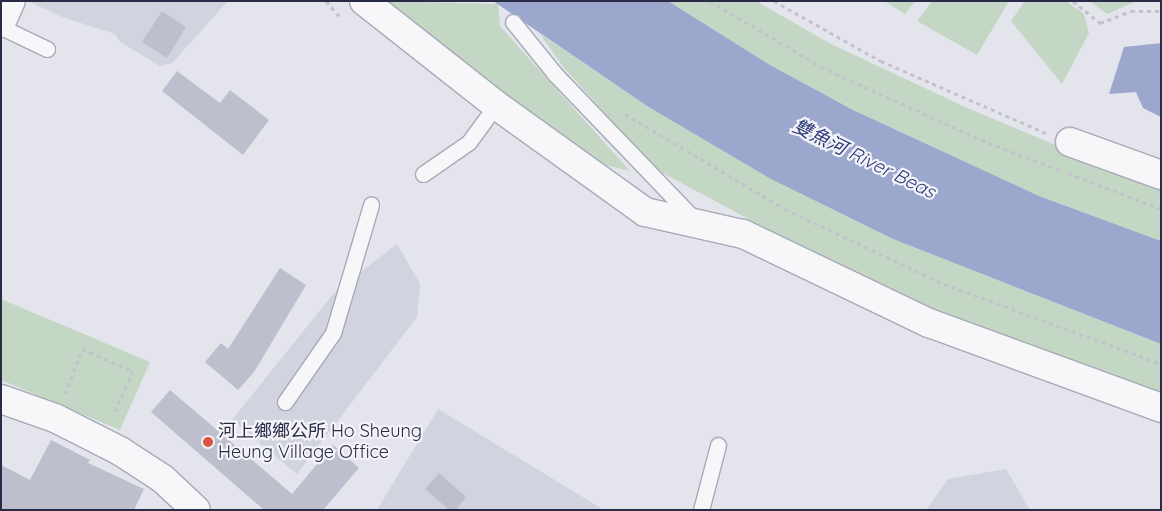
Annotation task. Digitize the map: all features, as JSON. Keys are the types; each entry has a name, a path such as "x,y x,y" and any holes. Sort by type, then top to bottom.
{"street":[{"path":"1,25 11,1"},
{"path":"364,1 496,105 645,212 742,234 929,323 1161,408"},
{"path":"1070,142 1161,175"},
{"path":"1,399 55,418 120,451 164,479 196,510"}],"lane":[{"path":"513,22 555,74 698,223"},
{"path":"1,25 47,49"},
{"path":"423,174 469,142 496,105"},
{"path":"285,402 333,334 371,205"},
{"path":"701,510 718,445"}],"path":[{"path":"710,1 821,67 981,140 1161,209"},
{"path":"774,1 881,61 996,114 1070,142"},
{"path":"1073,1 1100,23 1131,11 1161,11"},
{"path":"620,111 784,209 926,276 1161,364"},
{"path":"72,400 63,397 82,349 133,371 113,416 105,413"}],"shaded area":[{"path":"28,1 228,1 172,63 160,66 120,42 115,34 62,17"},
{"path":"397,244 420,284 417,317 297,474 232,420 334,293"},
{"path":"438,409 604,510 377,510"},
{"path":"1006,469 1030,510 926,510 948,479"}],"green space":[{"path":"380,1 498,4 500,26 630,171 605,165 557,135"},
{"path":"668,1 756,1 831,44 963,106 1060,147 1161,183 1161,241 1039,196 853,110 770,65"},
{"path":"884,1 915,1 905,14"},
{"path":"932,1 1009,1 977,55 917,21"},
{"path":"1025,1 1066,1 1084,14 1089,33 1062,84 1011,21"},
{"path":"1089,1 1137,1 1107,14"},
{"path":"540,34 647,106 769,178 893,239 1161,344 1161,398 1068,366 879,289 657,170 564,68"},
{"path":"1,299 150,362 120,430 1,380"}],"water":[{"name":"雙魚河 River Beas","path":"493,1 668,1 770,65 853,110 1039,196 1161,241 1161,344 893,239 769,178 647,106"},
{"path":"1161,43 1161,117 1143,108 1136,92 1109,94 1124,47"}],"building":[{"path":"162,11 186,27 167,58 142,42"},
{"path":"177,71 220,103 230,90 269,120 243,155 162,91"},
{"path":"280,268 306,285 254,372 238,390 205,362 221,343 228,349"},
{"path":"170,390 292,494 333,445 359,468 323,510 264,510 151,412"},
{"path":"51,440 90,460 88,463 144,489 134,510 1,510 1,465 30,480"},
{"path":"439,473 466,497 456,510 449,510 425,489"}],"place":[{"name":"河上鄉鄉公所 Ho Sheung Heung Village Office","path":"208,442"}]}
